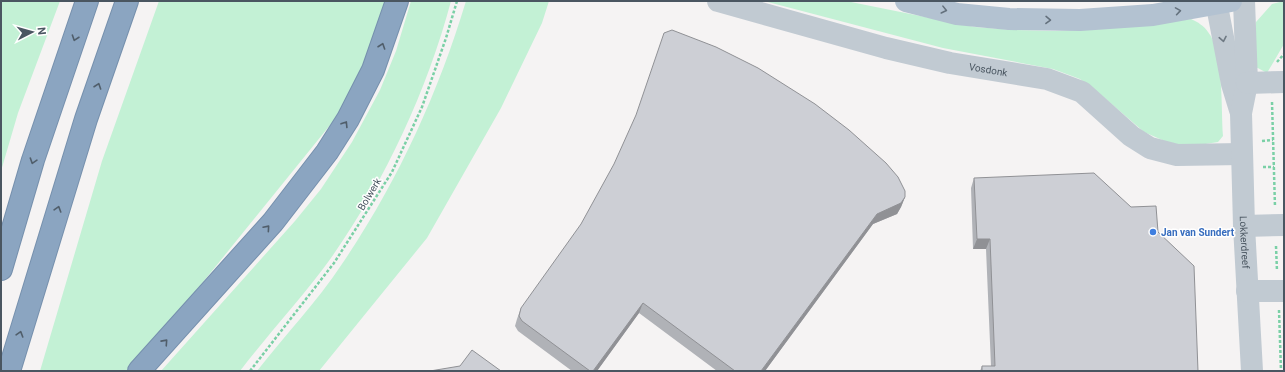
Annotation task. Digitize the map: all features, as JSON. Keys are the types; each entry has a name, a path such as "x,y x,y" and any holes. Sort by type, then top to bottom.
{"highway":[{"path":"1,268 34,160 88,1"},
{"path":"9,371 86,119 127,1"},
{"path":"139,371 273,222 327,152 348,119 373,70 397,1"}],"main road":[{"path":"906,1 957,14 1009,20 1123,18 1221,2"}],"street":[{"name":"Vosdonk","path":"718,1 886,48 950,63 1047,79 1082,92 1131,136 1150,148 1177,155 1242,154"},
{"name":"Lokkerdreef","path":"1244,1 1247,83 1241,113 1244,226 1252,371"},
{"name":"Lokkerdreef","path":"1221,2 1232,84 1241,113"},
{"path":"1247,83 1284,82"},
{"path":"1244,226 1284,225"},
{"path":"1247,291 1284,291"}],"path":[{"name":"Bolwerk","path":"250,371 334,263 392,172 422,107 446,38 456,1"}],"green space":[{"path":"1,1 60,1 18,113 1,171"},
{"path":"159,1 388,1 377,39 339,114 131,371 40,371 102,161"},
{"path":"411,1 451,1 430,68 417,102 386,167 351,229 309,287 240,371 161,371 295,221 321,189 352,142 380,90 396,51"},
{"path":"466,1 549,1 542,23 501,108 427,238 319,371 257,371 312,305 332,278 381,202 429,104 443,70"},
{"path":"764,1 846,1 975,27 1014,30 1055,31 1100,29 1191,19 1201,24 1206,30 1213,41 1217,53 1221,82 1223,136 1218,142 1193,146 1169,143 1144,132 1100,94 1080,79 1053,69 943,48"},
{"path":"1284,1 1284,44 1267,73 1256,67 1254,42 1256,22 1272,4"}],"building":[{"path":"672,30 716,47 758,68 815,104 849,130 886,163 898,177 905,191 905,197 901,203 877,214 761,371 735,371 643,303 593,371 590,371 522,321 519,316 521,308 581,224 614,164 636,115 664,33"},
{"path":"1094,173 1131,207 1156,206 1158,232 1194,266 1198,371 982,371 982,366 995,366 990,239 977,239 974,178"},
{"path":"472,350 501,371 430,371 460,366"}],"place":[{"name":"Jan van Sundert","path":"1153,232"}]}
